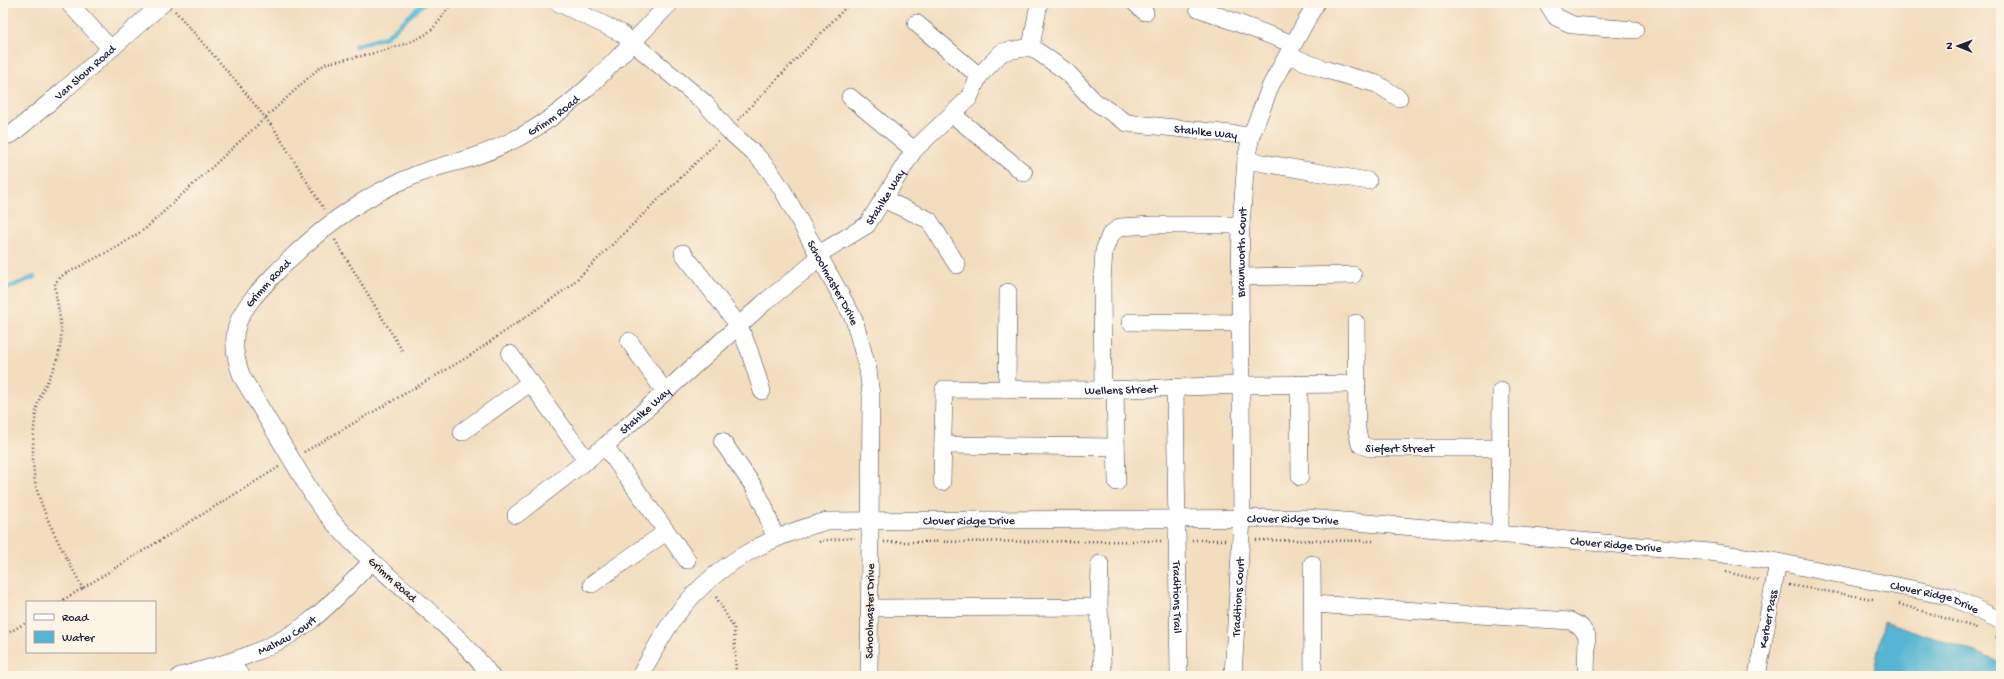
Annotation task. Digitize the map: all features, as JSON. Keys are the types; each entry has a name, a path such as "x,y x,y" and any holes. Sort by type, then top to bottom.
{"street":[{"path":"69,3 110,48"},
{"name":"Schoolmaster Drive","path":"559,3 621,33 705,102 728,130 757,156 782,189 854,319 868,370 870,395 869,676"},
{"name":"Grimm Road","path":"491,676 473,654 440,620 372,560 328,516 242,377 236,362 234,344 236,329 241,314 251,299 298,250 328,224 374,194 413,176 493,149 537,127 581,93 670,3"},
{"path":"1031,47 1039,3"},
{"name":"Braunworth Court","path":"1242,518 1240,277 1241,225 1246,160 1251,136 1271,85 1316,3"},
{"path":"1547,3 1556,17 1573,25 1635,30"},
{"name":"Van Sloun Road","path":"3,137 12,134 62,92 110,48 168,6"},
{"path":"1198,8 1291,50 1323,69 1377,84 1399,98"},
{"path":"916,23 979,76"},
{"name":"Stahlke Way","path":"516,515 605,446 739,326 809,267 819,254 867,225 914,150 969,98 979,76 1002,52 1031,47 1067,72 1094,101 1127,123 1251,136"},
{"path":"850,97 914,150"},
{"path":"952,114 1024,173"},
{"path":"1246,160 1368,181"},
{"path":"884,198 929,220 957,265"},
{"path":"1117,482 1116,447 1109,390 1102,282 1104,251 1110,235 1120,227 1152,225 1241,225"},
{"path":"683,253 739,326 749,350 762,391"},
{"path":"1240,277 1353,276"},
{"path":"1007,389 1008,292"},
{"path":"1130,322 1241,323"},
{"name":"Siefert Street","path":"1356,323 1357,430 1360,444 1370,448 1501,448"},
{"path":"629,341 666,392"},
{"path":"510,354 587,461"},
{"path":"462,432 531,382"},
{"path":"1300,477 1299,384 1357,384"},
{"name":"Wellens Street","path":"942,445 944,389 1109,390 1299,384"},
{"path":"1175,387 1176,518"},
{"path":"1500,534 1502,391"},
{"path":"722,441 754,487 764,506 775,538"},
{"path":"942,482 942,445 1116,447"},
{"path":"605,446 687,560"},
{"name":"Traditions Trail","path":"1176,518 1179,676"},
{"name":"Traditions Court","path":"1233,676 1242,518"},
{"name":"Clover Ridge Drive","path":"640,676 659,641 678,613 701,587 726,566 775,538 795,530 827,521 1308,518 1500,534 1710,552 1778,562 1952,597 2001,621"},
{"path":"592,584 666,532"},
{"name":"Malnau Court","path":"180,676 236,669 308,623 335,600 372,560"},
{"name":"Kerber Pass","path":"1757,676 1778,562"},
{"path":"1100,564 1099,607 1103,676"},
{"path":"1312,564 1314,676"},
{"path":"1313,604 1570,621 1581,628 1587,636 1586,676"},
{"path":"870,608 1099,607"}],"path":[{"path":"82,589 58,540 42,502 34,475 33,455 36,412 41,392 55,364 61,347 55,283 63,275 119,246 145,229 318,69 327,63 406,42 425,34 442,18 451,3"},
{"path":"62,601 292,459 468,357 570,287 706,156 728,130 850,3"},
{"path":"168,6 236,81 275,130 325,210 332,236 403,352"},
{"path":"813,543 826,540 854,538"},
{"path":"880,542 1170,540"},
{"path":"1189,540 1228,540"},
{"path":"1791,585 1876,599"},
{"path":"710,602 720,592"},
{"path":"716,597 734,628 736,676"},
{"path":"1898,604 1930,612 1980,630"},
{"path":"3,636 26,623"},
{"path":"1993,636 2001,639"}],"water":[{"path":"1884,621 1981,654 2001,664 2001,676 1873,676"}],"waterway":[{"path":"355,46 386,37 424,3"},
{"path":"3,290 34,277"}]}
